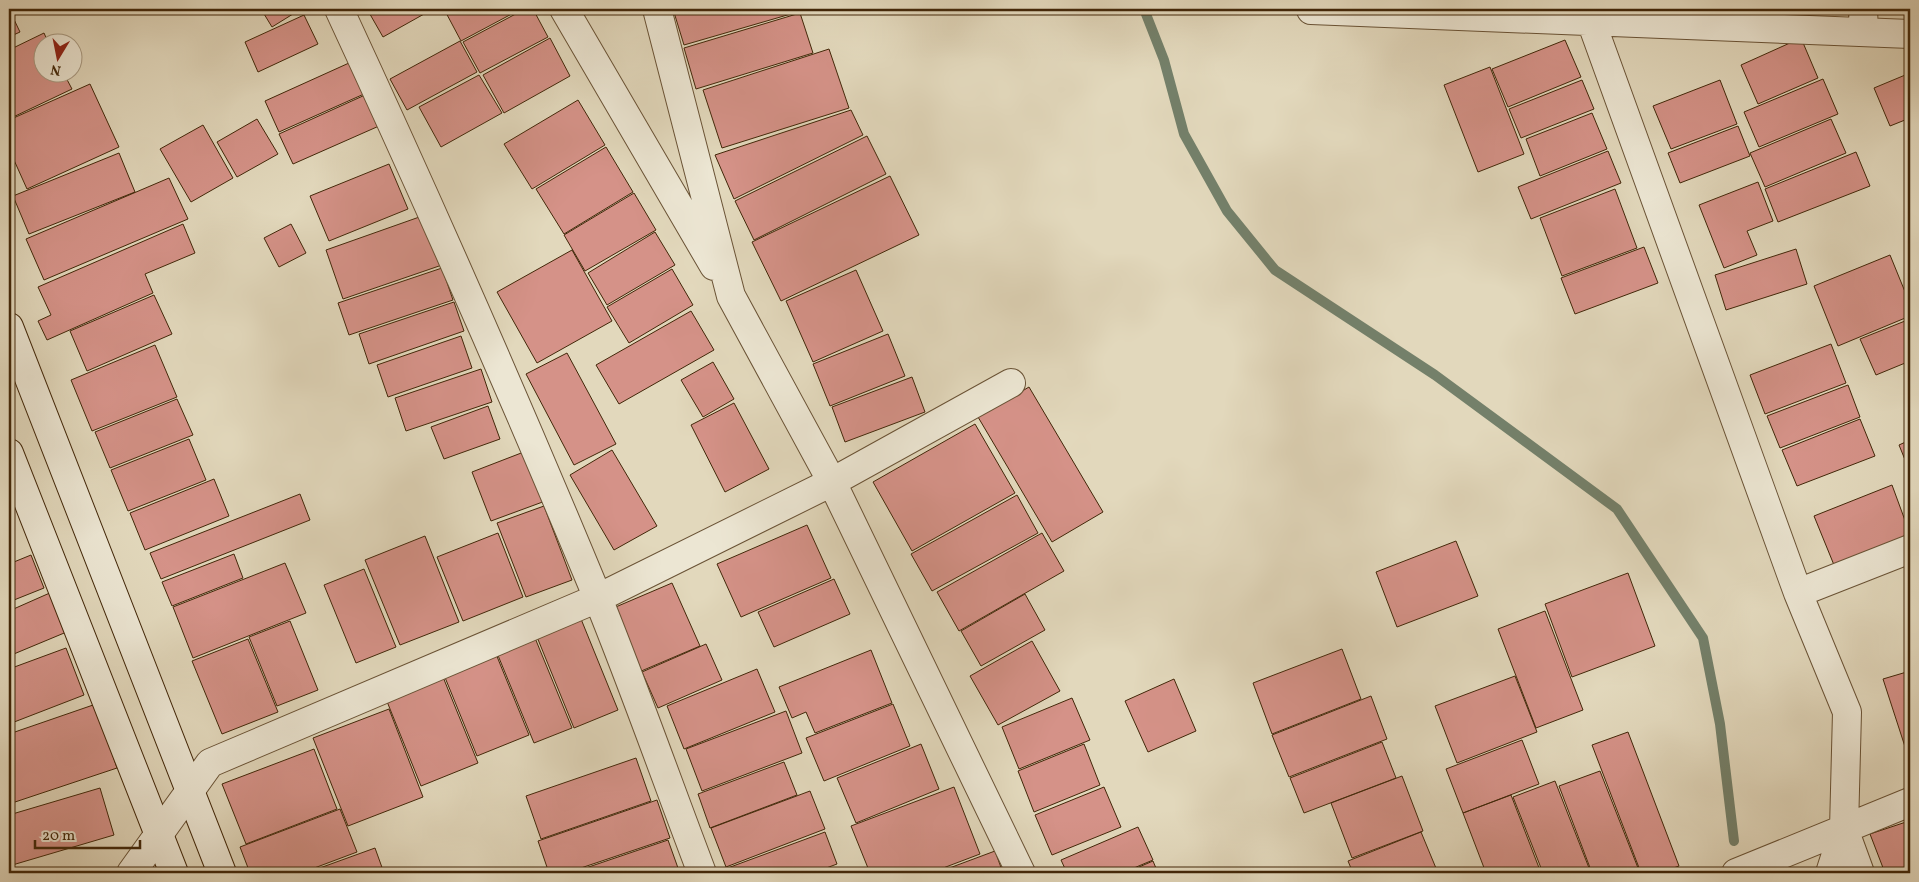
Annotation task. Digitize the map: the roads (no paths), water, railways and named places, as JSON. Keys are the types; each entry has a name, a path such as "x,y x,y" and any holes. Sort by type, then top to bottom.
{"street":[{"path":"339,9 396,130 499,363 598,598 702,873"},
{"path":"564,9 732,296 832,482 1021,873"},
{"path":"657,9 732,296"},
{"path":"1311,10 1591,21 1864,21 1910,34"},
{"path":"1591,21 1798,593 1846,712 1844,829 1830,873"},
{"path":"9,327 222,873"},
{"path":"131,873 210,763 598,598 832,482 1011,384"},
{"path":"9,453 174,873"},
{"path":"1798,593 1910,549"},
{"path":"1736,873 1910,802"},
{"path":"1844,829 1860,873"}],"waterway":[{"path":"1144,9 1164,60 1184,134 1227,211 1275,270 1435,375 1617,509 1703,638 1720,724 1734,841"}]}
